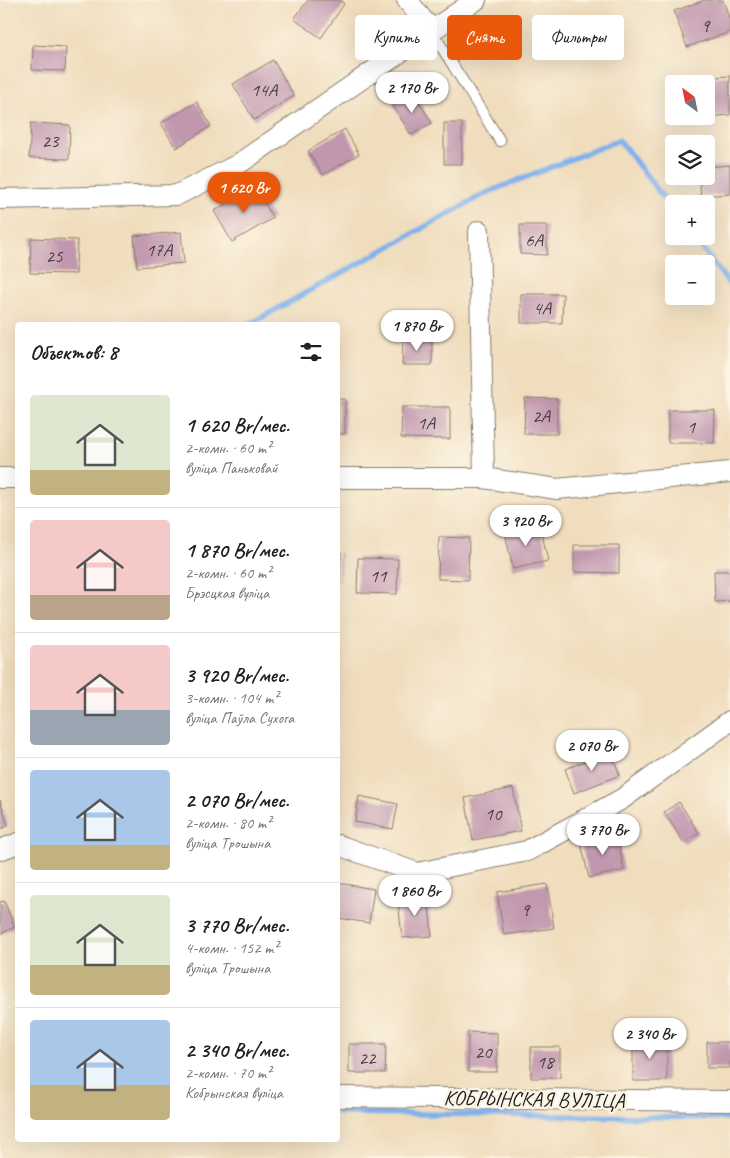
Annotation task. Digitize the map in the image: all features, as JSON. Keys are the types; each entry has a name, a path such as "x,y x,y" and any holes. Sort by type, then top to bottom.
{"street":[{"path":"407,0 419,15"},
{"path":"437,26 476,0"},
{"path":"0,200 177,195 237,166 388,60"},
{"path":"479,231 484,478"},
{"path":"340,478 484,478 558,489 730,472"},
{"path":"0,478 15,478"},
{"path":"340,846 417,873 527,851 622,799 730,721"},
{"path":"0,850 15,844"},
{"name":"КОБРЫНСКАЯ ВУЛІЦА","path":"340,1097 730,1101"}],"lane":[{"path":"437,40 500,141"}],"building":[{"path":"308,0 339,0 344,4 321,38 294,19"},
{"path":"705,0 723,0 730,20 730,32 687,47 674,11"},
{"path":"33,45 66,47 65,71 32,70"},
{"path":"273,60 294,96 254,120 233,84"},
{"path":"730,76 730,115 715,116 715,77"},
{"path":"413,92 432,123 411,135 392,104"},
{"path":"197,102 211,126 176,148 161,123"},
{"path":"31,123 70,125 69,159 29,158"},
{"path":"444,123 462,123 462,164 444,164"},
{"path":"345,129 359,154 323,175 308,151"},
{"path":"730,165 730,194 701,195 700,185 715,185 715,166"},
{"path":"255,187 273,218 232,242 214,211"},
{"path":"520,225 547,225 547,255 520,254"},
{"path":"181,232 184,263 137,267 134,236"},
{"path":"31,238 77,240 76,274 30,273"},
{"path":"521,294 563,294 562,323 521,323"},
{"path":"403,339 432,339 432,365 402,365"},
{"path":"525,398 557,399 557,434 524,434"},
{"path":"340,399 345,399 345,434 340,434"},
{"path":"402,407 450,407 450,439 401,438"},
{"path":"668,410 715,410 714,443 668,443"},
{"path":"540,525 548,561 513,569 505,533"},
{"path":"439,537 469,538 468,580 438,579"},
{"path":"574,545 619,545 619,573 574,572"},
{"path":"358,558 398,559 397,594 357,593"},
{"path":"714,571 730,571 730,601 715,602"},
{"path":"610,751 620,775 574,793 565,769"},
{"path":"513,788 521,831 473,840 465,798"},
{"path":"359,796 398,804 393,829 355,822"},
{"path":"0,800 8,826 0,829"},
{"path":"679,802 699,833 684,843 664,812"},
{"path":"617,835 624,870 589,878 581,843"},
{"path":"340,883 374,889 369,923 340,918"},
{"path":"547,884 554,928 504,935 497,892"},
{"path":"428,896 432,936 402,938 398,899"},
{"path":"4,901 15,927 0,934 0,902"},
{"path":"468,1032 497,1033 497,1072 468,1072"},
{"path":"633,1039 667,1039 667,1081 633,1081"},
{"path":"707,1042 730,1042 730,1068 707,1068"},
{"path":"349,1044 386,1044 385,1073 349,1073"},
{"path":"531,1047 560,1047 560,1078 531,1078"}],"waterway":[{"path":"253,322 486,193 619,140 665,199"},
{"path":"700,245 730,285"},
{"path":"340,1113 730,1118"}]}
